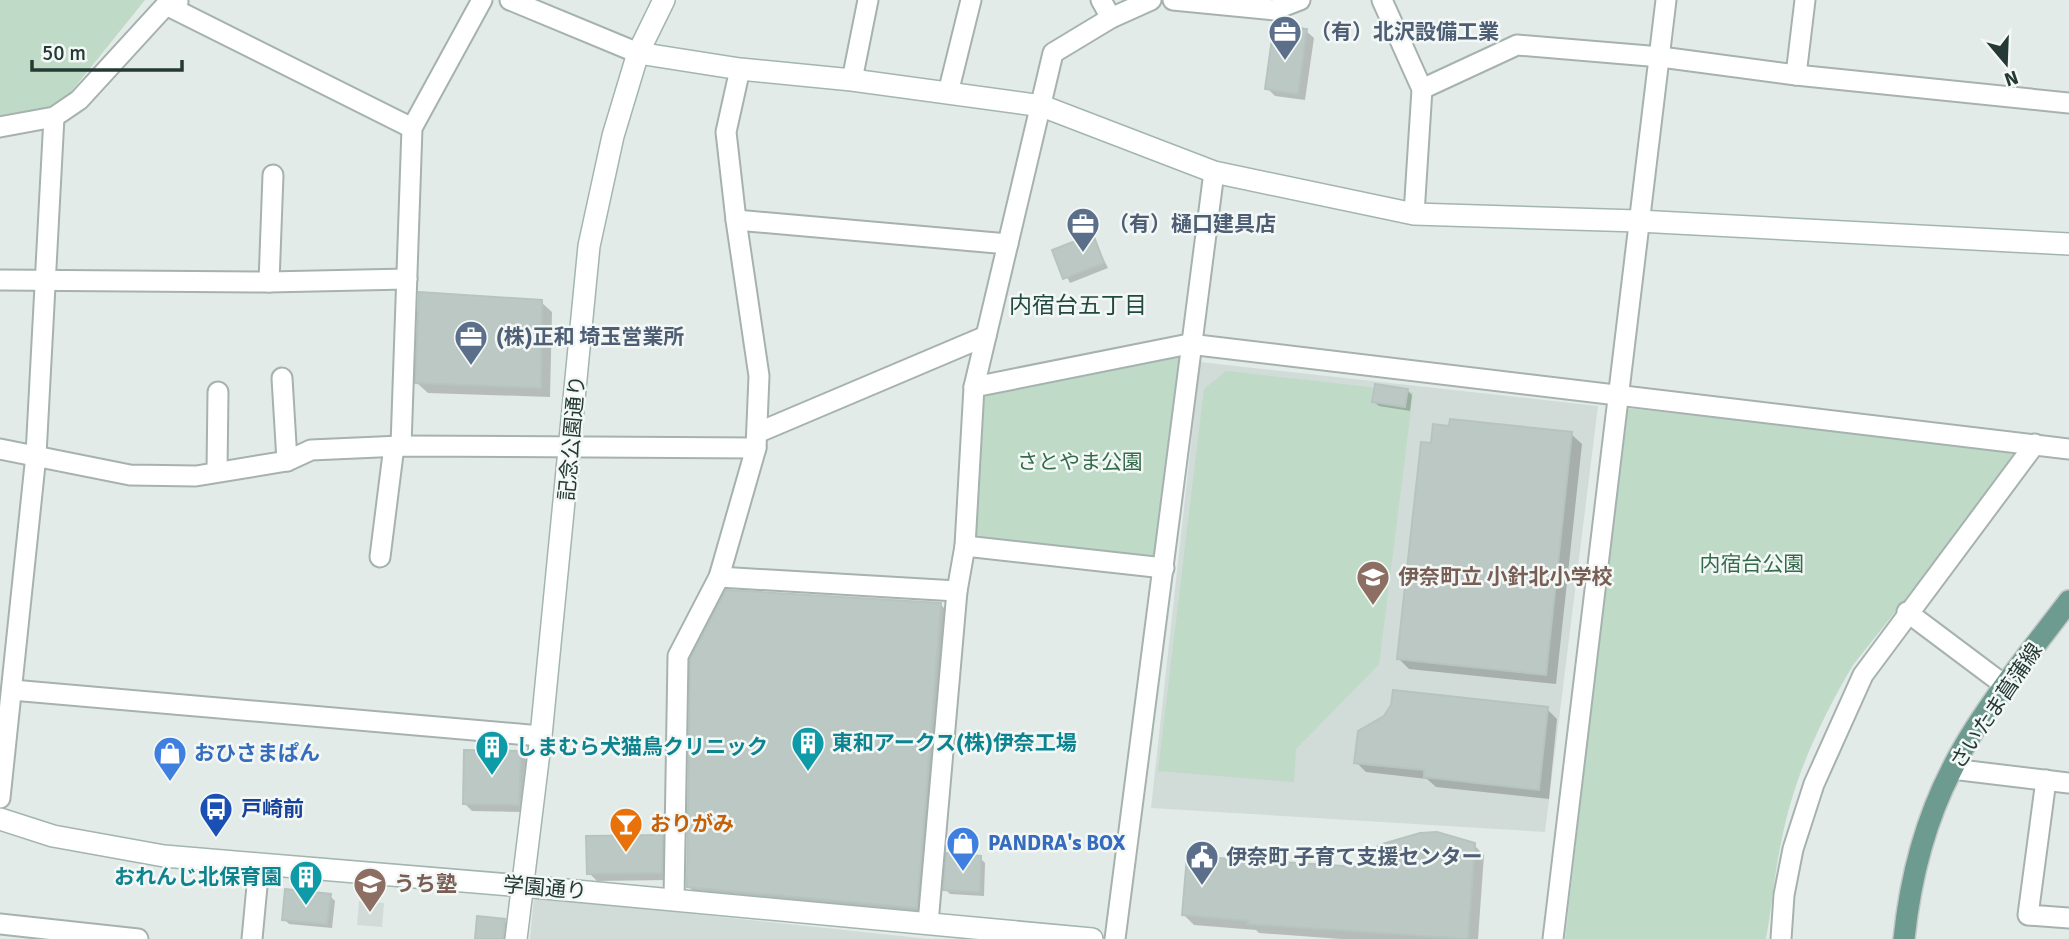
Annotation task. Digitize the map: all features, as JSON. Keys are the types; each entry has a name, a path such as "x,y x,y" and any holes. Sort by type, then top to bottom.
{"main road":[{"name":"さいたま菖蒲線","path":"1904,939 1907,909 1924,834 1952,769 2007,687 2066,610"}],"street":[{"path":"380,557 398,446 412,128 482,0"},
{"path":"510,0 638,53 740,69 852,80 1042,106 1214,172 1414,214 1638,221 2069,244"},
{"name":"記念公園通り","path":"516,939 541,736 589,246 613,136 638,53 664,0"},
{"path":"852,80 868,0"},
{"path":"948,93 971,0"},
{"path":"1101,0 1111,18"},
{"path":"928,923 957,591 964,546 974,387 1053,52 1111,18 1151,0"},
{"path":"1173,0 1274,10 1300,0"},
{"path":"1382,0 1422,89 1414,214"},
{"path":"1553,939 1666,0"},
{"path":"1796,75 1805,0"},
{"path":"0,127 54,117 79,100 175,3 412,128"},
{"path":"1422,89 1517,45 1661,57 1796,75 2069,103"},
{"path":"674,900 678,656 719,577 757,441 759,376 726,132 740,69"},
{"path":"0,798 36,455 54,117"},
{"path":"1115,939 1164,568 1189,344 1214,172"},
{"path":"270,282 273,175"},
{"path":"736,220 1008,244"},
{"path":"0,280 270,282 407,279"},
{"path":"0,449 130,475 196,476 287,461 311,450 398,446 571,449 757,441 986,336"},
{"path":"974,387 1189,344 2069,449"},
{"path":"282,378 287,461"},
{"path":"217,471 218,391"},
{"path":"1781,939 1784,895 1793,849 1814,784 1863,675 2035,444"},
{"path":"964,546 1164,568"},
{"path":"719,577 957,591"},
{"path":"1908,612 2007,687"},
{"path":"12,690 541,736"},
{"path":"1952,769 2069,783"},
{"path":"2046,780 2028,915 2069,918"},
{"name":"学園通り","path":"0,819 53,836 163,856 523,886 1092,939"},
{"path":"252,939 259,865"},
{"path":"0,925 138,939"}],"shaded area":[{"name":"伊奈町立 小針北小学校","path":"1200,362 1598,406 1545,832 1151,808"},
{"path":"534,897 929,939 530,939"},
{"name":"うち塾","path":"359,901 384,903 382,927 357,925"}],"green space":[{"path":"0,0 145,0 66,98 42,110 0,118"},
{"name":"さとやま公園","path":"1189,344 1164,568 965,546 974,387"},
{"path":"1226,371 1413,392 1379,664 1296,749 1294,782 1158,771 1204,389"},
{"name":"内宿台公園","path":"1625,408 2011,449 2016,460 1853,665 1830,707 1800,773 1786,819 1766,939 1565,939"}],"building":[{"path":"1274,24 1307,29 1298,94 1265,89"},
{"path":"1093,234 1104,263 1063,279 1052,250"},
{"path":"419,292 542,300 541,388 415,383"},
{"path":"1375,384 1408,389 1405,407 1372,402"},
{"path":"1450,419 1572,432 1546,675 1397,659 1421,442 1431,443 1433,424 1449,426"},
{"name":"東和アークス(株)伊奈工場","path":"726,590 941,603 917,908 687,887 690,659"},
{"path":"1393,690 1548,707 1539,790 1424,777 1424,770 1354,763 1358,731 1384,716 1391,705"},
{"name":"しまむら犬猫鳥クリニック","path":"464,750 521,751 519,805 463,804"},
{"path":"1437,832 1475,843 1468,939 1247,924 1248,921 1182,915 1187,856 1359,867 1379,845 1420,833"},
{"name":"おりがみ","path":"663,835 662,873 587,874 586,836"},
{"name":"PANDRA's BOX","path":"946,853 981,856 980,892 943,890"},
{"name":"おれんじ北保育園","path":"285,889 331,894 327,924 282,920"},
{"path":"477,916 505,919 503,939 475,939"}],"place":[{"name":"（有）北沢設備工業","path":"1285,62"},
{"name":"（有）樋口建具店","path":"1083,254"},
{"name":"(株)正和 埼玉営業所","path":"471,367"},
{"name":"伊奈町立 小針北小学校","path":"1373,607"},
{"name":"東和アークス(株)伊奈工場","path":"808,773"},
{"name":"しまむら犬猫鳥クリニック","path":"492,777"},
{"name":"おひさまぱん","path":"170,783"},
{"name":"戸崎前","path":"216,839"},
{"name":"おりがみ","path":"626,854"},
{"name":"PANDRA's BOX","path":"963,873"},
{"name":"伊奈町 子育て支援センター","path":"1202,887"},
{"name":"おれんじ北保育園","path":"306,907"},
{"name":"うち塾","path":"370,914"}],"district":[{"name":"内宿台五丁目","path":"1078,305"}]}
